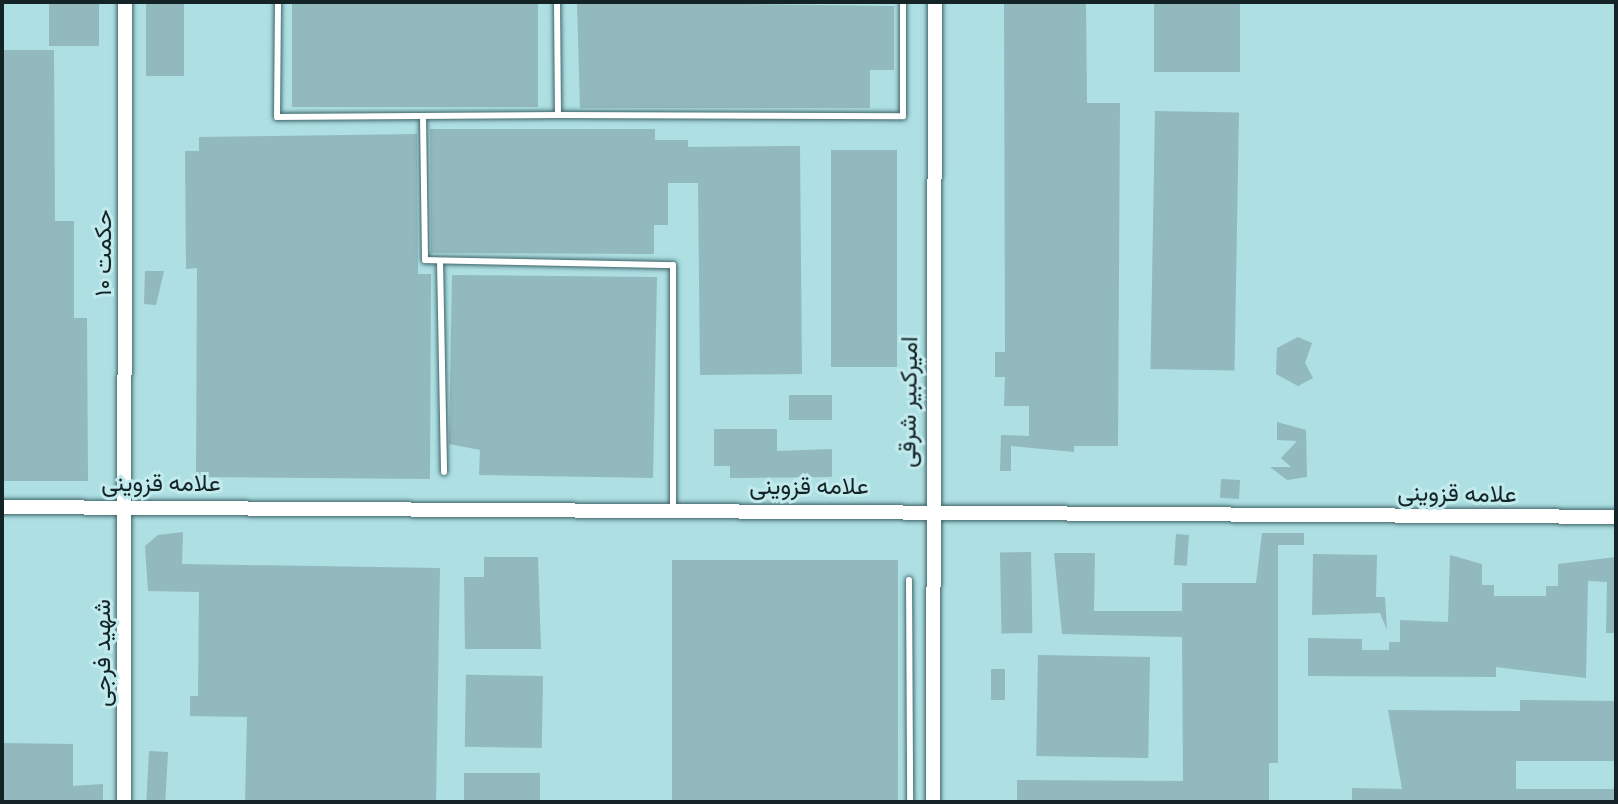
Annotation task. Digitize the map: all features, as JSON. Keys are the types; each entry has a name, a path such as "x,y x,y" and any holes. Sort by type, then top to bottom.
{"street":[{"name":"حکمت ۱۰","path":"124,505 125,2"},
{"name":"امیرکبیر شرقی","path":"933,802 929,508 935,2"},
{"name":"شهید فرجی","path":"124,505 124,802"},
{"name":"علامه قزوینی","path":"2,507 929,508 1616,517"}],"lane":[{"path":"278,2 277,117 903,116 903,2"},
{"path":"557,2 558,115"},
{"path":"423,116 425,260 673,265 673,507"},
{"path":"440,261 444,472"},
{"path":"909,580 910,802"}],"shaded area":[{"path":"2,2 1616,2 1616,802 2,802"}],"building":[{"path":"49,2 99,2 99,46 49,46"},
{"path":"146,2 184,2 184,76 146,76"},
{"path":"292,2 538,2 538,107 292,107"},
{"path":"577,2 894,6 894,70 870,70 870,108 580,108"},
{"path":"1004,2 1086,2 1087,103 1120,103 1118,446 1074,446 1074,452 1011,446 1011,471 1000,471 1001,435 1029,436 1029,406 1004,406 1005,377 995,377 995,352 1005,352"},
{"path":"1154,2 1240,2 1240,72 1154,72"},
{"path":"2,50 54,50 55,221 74,221 74,318 87,318 88,481 2,481"},
{"path":"1155,111 1239,112 1234,370 1150,369"},
{"path":"430,129 655,129 655,140 688,140 688,147 800,146 802,374 700,375 698,183 668,183 668,225 654,225 654,254 431,253"},
{"path":"417,134 418,274 431,274 430,479 196,477 197,268 186,269 185,151 199,151 199,137"},
{"path":"831,150 897,150 897,367 831,367"},
{"path":"145,271 164,271 156,305 144,304"},
{"path":"452,275 657,277 653,478 479,475 480,450 449,444"},
{"path":"1298,337 1312,343 1305,363 1313,378 1298,386 1276,374 1277,348"},
{"path":"789,395 832,395 832,420 789,420"},
{"path":"1277,422 1306,430 1307,477 1287,480 1270,467 1291,467 1281,458 1297,441 1277,440"},
{"path":"714,429 777,429 777,451 832,449 832,477 730,478 730,466 714,466"},
{"path":"1221,479 1240,480 1239,499 1220,498"},
{"path":"183,532 182,564 440,568 436,802 245,802 247,717 190,716 190,696 198,696 199,592 148,591 145,546 158,535"},
{"path":"1262,533 1304,533 1304,545 1278,545 1278,763 1269,763 1269,802 1017,802 1017,780 1183,781 1182,637 1062,634 1054,553 1095,553 1094,611 1182,611 1182,583 1256,583"},
{"path":"1176,534 1189,535 1187,566 1174,565"},
{"path":"1031,552 1032,633 1001,634 1000,553"},
{"path":"1313,554 1377,555 1376,597 1385,597 1387,630 1380,613 1312,615"},
{"path":"1450,555 1482,564 1482,585 1494,585 1494,596 1546,596 1546,586 1558,586 1558,564 1616,557 1616,633 1606,633 1607,582 1588,581 1586,678 1496,667 1496,677 1308,676 1308,638 1362,639 1362,650 1389,650 1389,642 1400,642 1400,620 1448,622"},
{"path":"484,557 538,557 541,649 465,649 464,577 484,577"},
{"path":"672,560 898,560 898,802 672,802"},
{"path":"1038,655 1150,657 1148,758 1036,756"},
{"path":"991,669 1005,669 1005,700 991,700"},
{"path":"466,675 543,676 542,748 465,747"},
{"path":"1520,700 1616,701 1616,761 1516,761 1516,789 1616,789 1616,802 1352,802 1352,788 1402,789 1388,710 1520,711"},
{"path":"2,743 73,744 73,786 103,784 103,802 2,802"},
{"path":"149,751 168,752 165,802 146,802"},
{"path":"464,773 540,773 540,802 464,802"}]}
